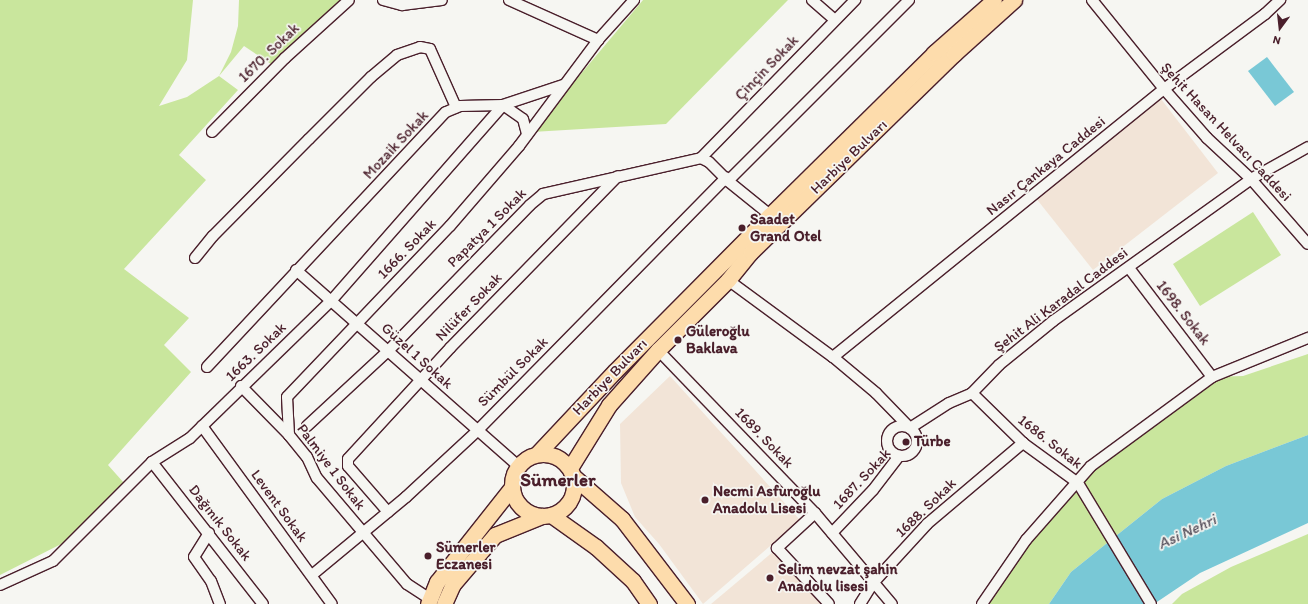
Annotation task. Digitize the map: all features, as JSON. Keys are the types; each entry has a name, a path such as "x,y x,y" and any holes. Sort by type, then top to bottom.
{"main road":[{"name":"Harbiye Bulvarı","path":"518,466 537,454 615,371 770,215 934,53 994,0"},
{"name":"Harbiye Bulvarı","path":"434,602 453,584 495,535 560,511 573,496 572,473 609,405 658,350 728,280 751,252 954,54 1014,0"},
{"path":"537,454 556,456 572,473 622,519 687,604"},
{"path":"434,602 437,582 512,487 518,466"},
{"path":"512,487 518,504 529,512 546,516 596,547 633,581 649,604"}],"street":[{"name":"1670. Sokak","path":"212,132 274,68 349,0"},
{"path":"383,0 402,5 442,0"},
{"path":"509,0 598,40"},
{"path":"195,258 213,236 309,139 371,77 397,55 420,47 430,50 456,107 503,105 563,85 598,40 634,0"},
{"path":"812,0 835,20"},
{"name":"Çinçin Sokak","path":"701,158 855,0"},
{"name":"Sümbül Sokak","path":"312,575 364,533 478,430 909,0"},
{"name":"Şehit Hasan Helvacı Caddesi","path":"1093,0 1164,89 1207,138 1251,179 1308,244"},
{"name":"Nasır Çankaya Caddesi","path":"833,357 1164,89 1265,14 1280,0"},
{"name":"1666. Sokak","path":"289,435 287,397 450,226 519,146 563,85"},
{"path":"503,105 523,119 527,134"},
{"name":"1663. Sokak","path":"0,585 53,561 152,462 190,438 241,386 331,301 503,105"},
{"name":"Mozaik Sokak","path":"208,366 296,270 396,168 446,112 456,107"},
{"name":"Şehit Ali Karadal Caddesi","path":"910,428 949,403 972,393 999,365 1053,321 1129,268 1251,179 1308,147"},
{"path":"701,158 709,162 727,180 770,215"},
{"name":"Papatya 1 Sokak","path":"307,426 389,350 530,204 543,194 701,158"},
{"name":"Nilüfer Sokak","path":"388,512 347,462 421,379 618,176"},
{"name":"1698. Sokak","path":"1129,268 1212,377"},
{"name":"Güzel 1 Sokak","path":"296,270 389,350 518,466"},
{"path":"728,280 833,357 876,393 910,428"},
{"path":"982,604 1026,540 1078,483 1091,466 1212,377 1308,338"},
{"name":"1689. Sokak","path":"658,350 815,513 892,604"},
{"name":"Palmiye 1 Sokak","path":"241,386 289,435 307,457 317,478 407,584 434,602"},
{"name":"1686. Sokak","path":"972,393 1023,443 1078,483 1151,604"},
{"name":"Levent Sokak","path":"202,426 332,604"},
{"path":"899,456 890,451 887,436 894,427 910,428"},
{"name":"1687. Sokak","path":"832,533 873,490 899,456 908,455 915,449 916,435 910,428"},
{"name":"1688. Sokak","path":"860,604 873,583 927,524 1023,443"},
{"name":"Dağınık Sokak","path":"152,462 210,533 263,604"},
{"path":"815,513 777,548 829,604"},
{"path":"210,533 194,557 211,581 220,604"}],"shaded area":[{"path":"1161,99 1218,173 1093,270 1035,197"},
{"name":"Necmi Asfuroğlu Anadolu Lisesi","path":"670,376 800,520 703,604 659,544 635,517 621,483 620,424"},
{"name":"Selim nevzat şahin Anadolu lisesi","path":"774,551 823,604 711,604"}],"green space":[{"path":"0,0 193,0 187,60 159,106 187,97 219,76 238,90 179,155 206,180 124,269 189,318 164,345 191,372 108,465 124,483 73,538 0,575"},
{"path":"239,0 346,0 271,64 244,46 219,76 231,52 238,26"},
{"path":"643,0 788,0 666,124 532,132"},
{"path":"1253,212 1281,255 1200,306 1173,264"},
{"path":"1308,354 1308,435 1226,466 1162,499 1071,572 1049,604 989,604 1018,560 1091,466 1212,377 1243,376"},
{"path":"1308,534 1308,604 1172,604 1182,594 1231,567"}],"water":[{"path":"1267,57 1294,92 1275,106 1248,71"},
{"name":"Asi Nehri","path":"1308,435 1308,523 1200,573 1154,604 1049,604 1071,572 1162,499 1226,466"}],"place":[{"name":"Saadet Grand Otel","path":"742,228"},
{"name":"Güleroğlu Baklava","path":"678,340"},
{"name":"Türbe","path":"906,442"},
{"name":"Necmi Asfuroğlu Anadolu Lisesi","path":"705,500"},
{"name":"Sümerler Eczanesi","path":"428,556"},
{"name":"Selim nevzat şahin Anadolu lisesi","path":"770,578"}],"district":[{"name":"Sümerler","path":"558,480"}]}
